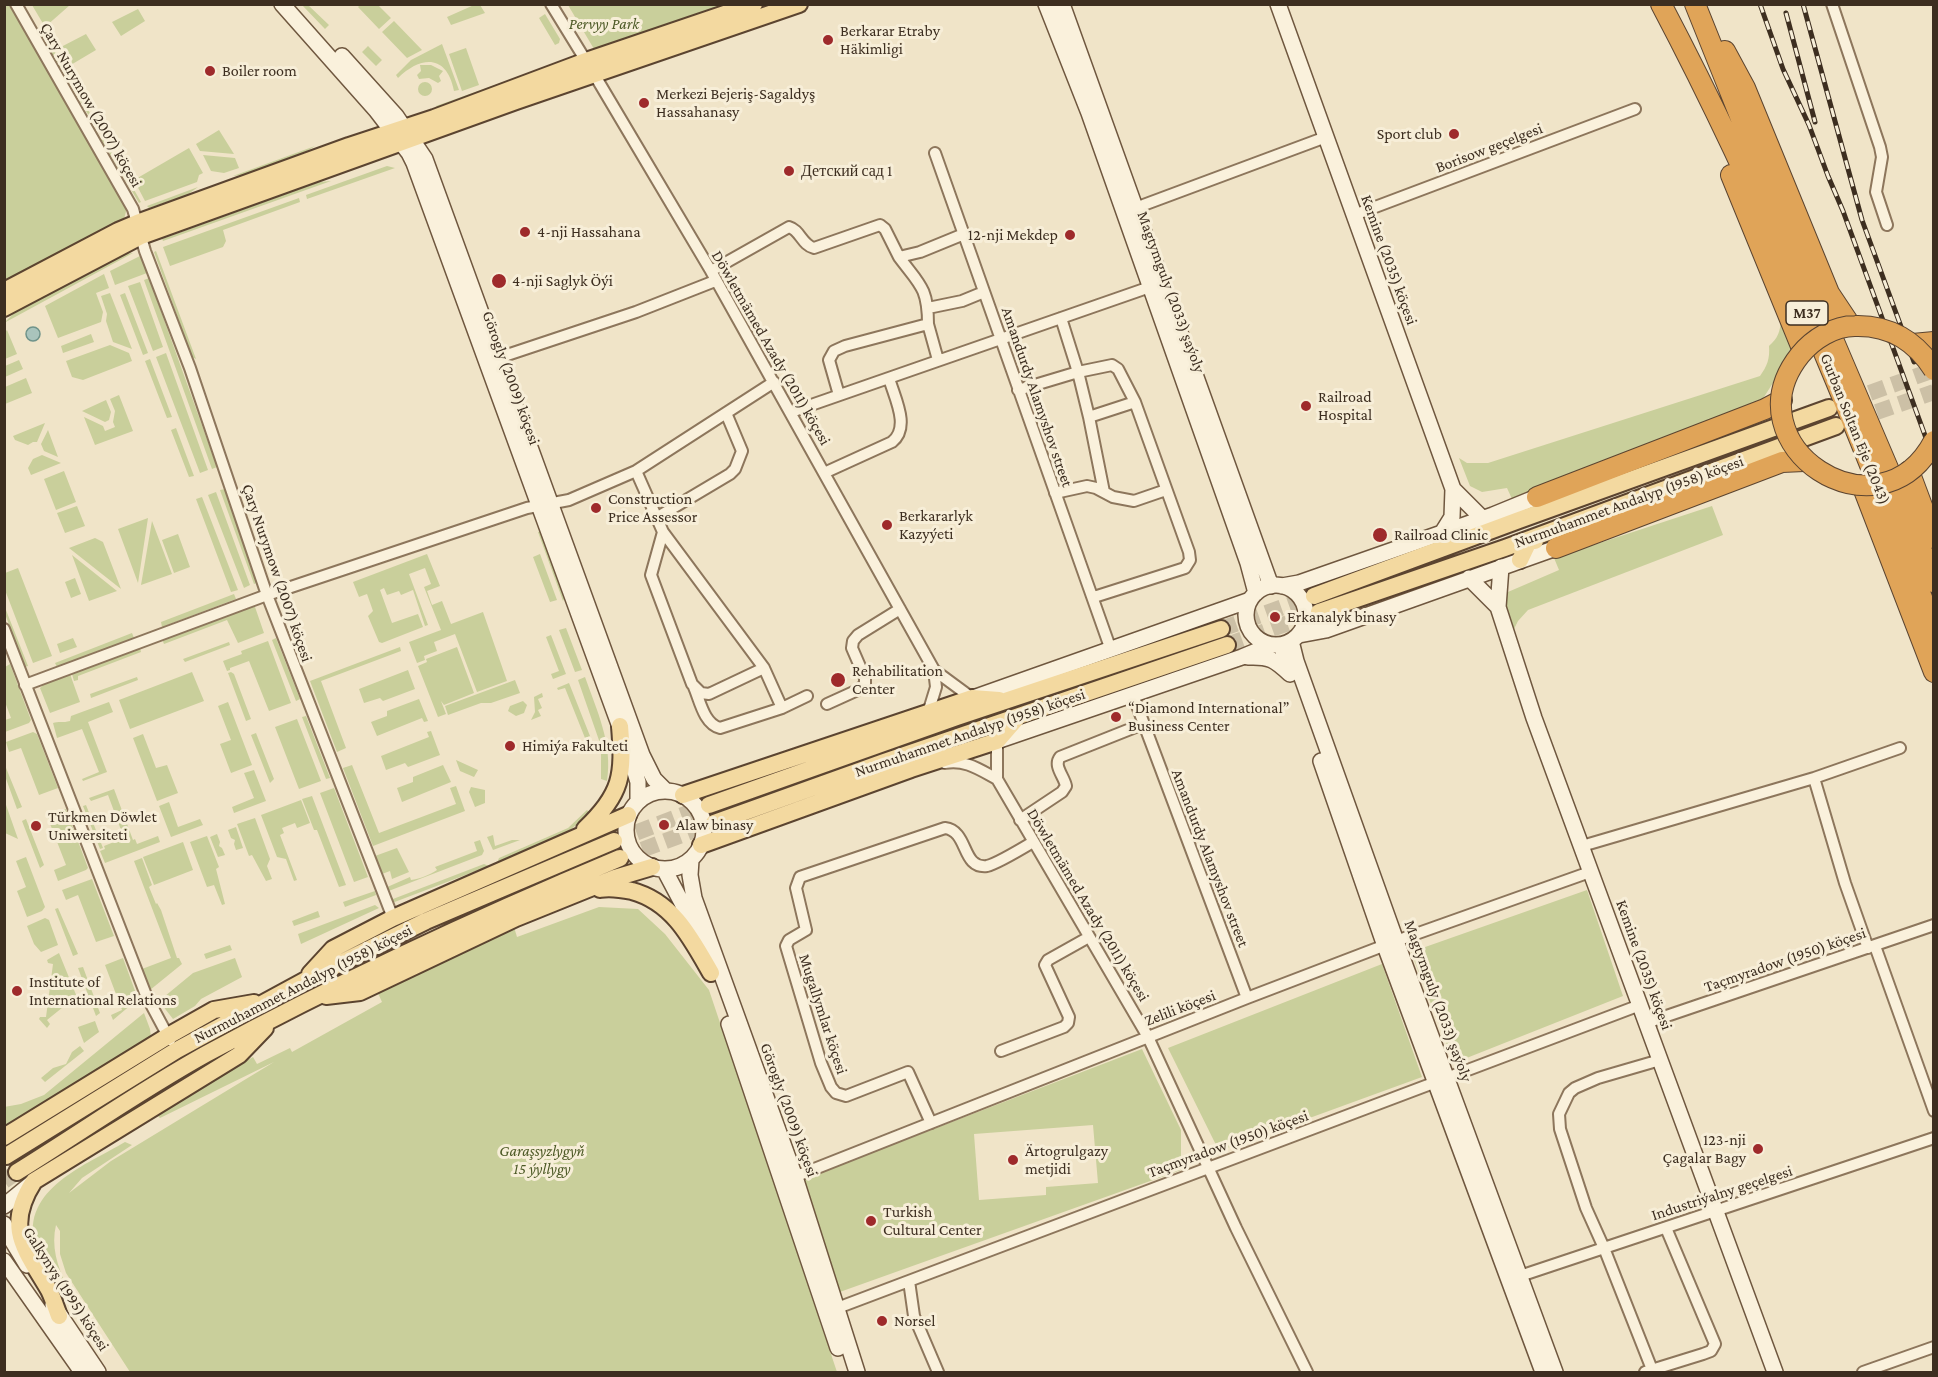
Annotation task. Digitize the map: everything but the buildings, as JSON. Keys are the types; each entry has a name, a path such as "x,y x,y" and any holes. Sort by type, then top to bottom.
{"highway":[{"name":"Gurban Soltan Eje (2043)","path":"1661,4 1727,137 1810,321 1870,462 1934,629"},
{"name":"Gurban Soltan Eje (2043)","path":"1695,4 1774,201 1905,508 1934,582"},
{"path":"1702,4 1745,88 1829,293 1851,326"},
{"path":"1672,25 1803,351"},
{"path":"1934,370 1913,344 1890,330 1871,326 1851,326 1833,330 1816,339 1803,351 1786,379 1782,400 1783,420 1790,440 1804,461 1841,482 1862,485 1889,480 1909,471 1934,441"},
{"path":"1913,344 1934,342"},
{"path":"1537,496 1765,409 1782,400"},
{"path":"1556,548 1782,462 1804,461"},
{"path":"1909,471 1934,538"},
{"path":"1862,485 1934,672"}],"main road":[{"name":"Görogly (2009) köçesi","path":"282,4 403,135"},
{"name":"Görogly (2009) köçesi","path":"295,4 386,105 403,135 492,360 545,505 642,755 654,779 666,791"},
{"path":"4,308 139,229 590,67 754,4"},
{"path":"590,67 800,4"},
{"name":"Magtymguly (2033) şaýoly","path":"1046,4 1130,210 1150,287 1254,562 1276,586"},
{"name":"Magtymguly (2033) şaýoly","path":"1062,4 1130,210 1254,562 1253,596"},
{"name":"Kemine (2035) köçesi","path":"1278,4 1453,489 1487,517"},
{"path":"4,291 118,231 139,229"},
{"name":"Nurmuhammet Andalyp (1958) köçesi","path":"1829,408 1519,520 1317,604 1530,539 1836,426"},
{"path":"1442,533 1452,517 1453,489"},
{"path":"1487,517 1519,520 1537,496"},
{"path":"682,795 1230,609 1276,586 1299,583 1487,517 1537,496"},
{"name":"Görogly (2009) köçesi","path":"545,505 635,769 639,800"},
{"path":"1520,560 1530,539 1556,548"},
{"path":"701,846 911,769 1326,630 1556,548"},
{"path":"1230,609 1249,587 1254,562 1280,578 1299,583"},
{"name":"Nurmuhammet Andalyp (1958) köçesi","path":"1498,607 1501,567"},
{"name":"Kemine (2035) köçesi","path":"1469,578 1498,607 1534,718 1775,1372"},
{"path":"1276,586 1291,589 1299,596 1306,615 1304,626 1286,642"},
{"path":"1253,596 1246,609 1246,619 1254,636 1286,642"},
{"path":"1242,657 1264,656 1294,669 1304,646 1326,630"},
{"name":"Nurmuhammet Andalyp (1958) köçesi","path":"709,805 1010,700 1224,637 1017,717 714,823"},
{"name":"Magtymguly (2033) şaýoly","path":"1286,642 1543,1372"},
{"path":"972,698 1010,700"},
{"path":"885,742 928,713"},
{"path":"997,741 1017,717"},
{"path":"569,841 583,832 597,817 616,789 622,768 620,726"},
{"path":"884,762 911,769"},
{"path":"313,998 360,992 509,921 615,878 658,868 675,868 691,860 701,846 704,834 702,817 692,802 682,795 666,791 648,794 639,800 628,815 625,826 628,843 637,858 658,868"},
{"path":"304,981 333,949 393,918 628,815"},
{"name":"Nurmuhammet Andalyp (1958) köçesi","path":"6,1156 177,1050 304,981 445,912 615,841"},
{"name":"Nurmuhammet Andalyp (1958) köçesi","path":"17,1172 188,1064 313,998 381,963 492,912 620,858"},
{"name":"Görogly (2009) köçesi","path":"691,860 690,875 694,898 789,1179 831,1310 847,1372"},
{"name":"Görogly (2009) köçesi","path":"658,868 686,911 789,1179"},
{"path":"581,892 608,887 625,889 642,894 662,905 678,919 711,973"},
{"path":"4,1137 214,1010 267,1001"},
{"path":"4,1206 34,1181 239,1054 277,1017"},
{"name":"Magtymguly (2033) şaýoly","path":"1442,1081 1520,1276 1555,1372"},
{"path":"34,1181 23,1199 21,1236 28,1257 50,1292 59,1316"},
{"path":"4,1188 4,1199"},
{"name":"Galkynyş (1995) köçesi","path":"4,1224 59,1316 98,1372"},
{"name":"Galkynyş (1995) köçesi","path":"4,1261 82,1372"},
{"name":"Görogly (2009) köçesi","path":"831,1310 857,1372"}],"street":[{"name":"Çary Nurymow (2007) köçesi","path":"16,4 130,203 190,368 267,595 393,918"},
{"name":"Döwletmämed Azady (2011) köçesi","path":"551,4 774,382 934,670 972,698"},
{"path":"1832,4 1880,147 1881,157 1876,192 1887,225"},
{"name":"Borisow geçelgesi","path":"1354,215 1635,109"},
{"path":"1130,210 1326,137"},
{"name":"Amandurdy Alamyshov street","path":"935,153 1111,650"},
{"path":"492,360 636,312 713,276 789,227 794,229 807,245 814,248 880,225 885,229 899,257 921,283 928,308 928,324 938,360"},
{"path":"899,257 920,252 964,234"},
{"path":"791,412 1150,287"},
{"path":"928,308 962,301 984,292"},
{"path":"1061,318 1078,372 1104,492"},
{"path":"838,395 829,360 834,351 844,346 928,324"},
{"path":"1018,390 1078,372 1112,365 1118,369 1135,402 1190,560 1185,568 1094,597"},
{"path":"824,473 892,442 898,437 901,431 901,421 889,378"},
{"path":"25,685 267,595 545,505 569,501 636,471 774,382"},
{"path":"1089,417 1135,402"},
{"path":"656,518 735,469 742,451 726,412"},
{"path":"636,471 663,532 764,668 782,708"},
{"path":"1055,493 1087,486 1134,501 1166,490"},
{"path":"663,532 651,575 708,722 720,728 782,708 807,696"},
{"path":"827,704 860,689 865,684 865,678 852,648 853,641 858,634 900,609"},
{"path":"4,629 146,995 177,1050"},
{"path":"692,684 700,693 709,694 764,668"},
{"name":"Nurmuhammet Andalyp (1958) köçesi","path":"928,713 936,687 934,670"},
{"name":"Amandurdy Alamyshov street","path":"1133,694 1247,998"},
{"path":"1020,820 1062,792 1066,786 1057,766 1060,757 1143,724"},
{"name":"Döwletmämed Azady (2011) köçesi","path":"997,741 998,779 1148,1037 1236,1228 1307,1372"},
{"path":"1581,846 1814,778 1900,748"},
{"path":"911,769 955,761 971,765 998,779"},
{"path":"1814,778 1871,947 1934,1111"},
{"name":"Mugallymlar köçesi","path":"931,1123 908,1072 846,1096 836,1093 831,1087 821,1063 786,946 789,940 806,930 796,888 797,882 800,877 945,828 957,832 969,858 977,865 987,866 1033,842"},
{"name":"Zelili köçesi","path":"789,1179 1247,998 1391,943 1590,872"},
{"name":"Taçmyradow (1950) köçesi","path":"1646,1023 1934,925"},
{"path":"1000,1051 1064,1027 1068,1023 1069,1017 1045,965 1048,960 1089,937"},
{"name":"Taçmyradow (1950) köçesi","path":"831,1310 1640,1005"},
{"path":"1660,1060 1598,1078 1575,1088 1569,1093 1559,1114 1560,1129 1576,1180 1650,1372 1710,1351 1715,1344 1666,1228"},
{"name":"Industriýalny geçelgesi","path":"1520,1276 1934,1138"},
{"path":"909,1281 914,1316 938,1372"},
{"path":"1863,1372 1934,1347"}],"green space":[{"path":"4,5 9,5 127,208 124,219 5,282"},
{"path":"32,5 70,5 45,27"},
{"path":"302,5 308,5 329,25 325,29"},
{"path":"378,5 391,18 379,29 358,7"},
{"path":"474,5 480,5 485,13 451,25 447,17"},
{"name":"Pervyy Park","path":"568,5 723,5 594,49"},
{"path":"138,9 145,21 121,36 112,22"},
{"path":"545,14 560,39 555,45 539,18"},
{"path":"394,21 422,50 407,58 382,32"},
{"path":"86,34 96,50 69,66 59,48"},
{"path":"48,40 91,115 89,116 45,42"},
{"path":"442,44 459,90 454,91 446,71 440,65 432,62 416,65 398,78 396,75 411,60"},
{"path":"368,46 382,60 376,66 362,52"},
{"path":"466,48 479,85 462,91 449,54"},
{"path":"420,65 431,65 443,71 439,76 441,81 438,83 429,78 419,79 417,75 421,71"},
{"path":"548,66 549,71 438,110 436,106"},
{"path":"425,82 430,84 432,89 430,94 425,96 420,94 418,89 420,84"},
{"path":"219,130 234,154 200,151 196,144"},
{"path":"104,137 141,202 139,203 101,139"},
{"path":"315,146 242,175 233,176"},
{"path":"189,148 203,173 199,175 197,182 145,201 134,180"},
{"path":"203,155 235,158 239,168 224,173 211,171"},
{"path":"387,166 395,168 307,199 306,195"},
{"path":"331,181 163,241 162,239 319,182"},
{"path":"198,187 187,195 149,208 147,206"},
{"path":"299,198 300,202 223,230 226,241 223,247 170,266 163,247"},
{"path":"156,251 196,359 192,357 154,252"},
{"path":"133,253 4,323 13,314 125,254"},
{"path":"140,256 147,273 115,285 110,271"},
{"path":"104,274 109,288 96,293 103,312 101,322 58,338 45,306"},
{"path":"149,278 217,467 212,469 144,280"},
{"path":"140,282 163,347 153,351 128,286"},
{"path":"110,293 132,349 113,342 101,296"},
{"path":"125,293 148,353 143,355 120,295"},
{"path":"1781,320 1794,350 1764,397 1751,408 1512,499 1507,488 1482,492 1470,486 1459,458 1467,463 1488,463 1760,376 1768,362 1769,346 1778,334"},
{"path":"7,330 17,354 5,359 5,332"},
{"path":"91,334 94,342 63,353 61,346"},
{"path":"110,345 129,353 132,361 83,380 72,377 66,361"},
{"path":"166,353 208,470 200,473 156,357"},
{"path":"150,359 172,417 167,418 145,361"},
{"path":"19,360 23,369 5,377 5,366"},
{"path":"26,378 32,393 5,404 5,387"},
{"path":"119,395 133,431 95,445 84,417 103,426 105,431 115,427 113,422 115,411 110,399"},
{"path":"106,400 111,412 109,420 105,422 82,411"},
{"path":"45,423 37,442 28,445 15,440 13,436"},
{"path":"176,428 194,476 189,477 171,430"},
{"path":"48,430 58,457 44,451 41,444"},
{"path":"42,455 61,463 31,475 28,468 33,459"},
{"path":"64,471 76,502 56,510 44,479"},
{"path":"225,489 259,582 254,584 220,490"},
{"path":"216,492 250,585 244,588 208,495"},
{"path":"202,497 238,590 231,592 196,499"},
{"path":"77,506 85,526 65,533 57,513"},
{"path":"1712,506 1723,535 1528,610 1518,621 1512,633 1501,595 1559,570 1554,558"},
{"path":"148,518 138,583 118,529"},
{"path":"152,521 172,574 141,585"},
{"path":"541,531 565,597 563,601 538,532"},
{"path":"178,534 190,567 174,573 162,540"},
{"path":"95,538 103,542 121,589 69,548"},
{"path":"427,554 440,586 427,591 432,605 442,601 451,624 483,612 507,681 477,692 455,634 434,642 437,651 424,656 425,660 417,663 409,642 441,630 424,587 431,584 425,568 409,574 428,625 425,626 413,590 401,595 399,591 387,595 384,588 380,590 392,623 418,614 423,627 382,643 379,642 368,616 373,611 367,594 359,597 353,582"},
{"path":"540,554 557,600 550,602 533,557"},
{"path":"72,555 117,591 89,601"},
{"path":"18,568 52,656 33,663 5,590 5,573"},
{"path":"75,578 81,594 71,598 65,582"},
{"path":"234,594 236,599 162,627 161,622"},
{"path":"4,605 28,666 25,667 5,614"},
{"path":"255,607 264,633 238,643 227,620 164,644 162,639"},
{"path":"566,628 582,670 575,672 559,630"},
{"path":"132,633 134,638 57,667 55,663"},
{"path":"551,635 566,674 553,679 551,674 559,671 546,637"},
{"path":"73,638 77,647 60,653 57,644"},
{"path":"276,638 300,699 296,701 272,640"},
{"path":"268,641 291,703 269,711 249,661 227,671 223,661 242,654 241,651"},
{"path":"229,642 230,645 185,662 183,659"},
{"path":"400,647 401,651 321,681 346,748 337,752 310,681"},
{"path":"457,647 474,693 444,705 441,701 446,714 438,717 418,666 427,662 426,659"},
{"path":"140,648 141,652 78,676 78,680 74,681 72,674"},
{"path":"10,664 31,720 29,723 5,732 5,720 11,718 5,702 5,667"},
{"path":"408,670 415,689 383,701 380,698 364,703 359,689"},
{"path":"192,672 204,701 130,729 119,700"},
{"path":"228,673 234,674 251,719 246,721"},
{"path":"70,674 80,702 50,713 40,688"},
{"path":"137,677 138,680 91,698 90,694"},
{"path":"585,677 606,741 607,781 601,779 601,746 578,680"},
{"path":"515,680 520,693 491,703 481,703 448,715 445,706"},
{"path":"569,683 590,736 585,738 565,688 558,690 557,688"},
{"path":"542,693 543,697 538,699 542,708 538,710 541,716 531,720 535,712 534,697"},
{"path":"419,699 428,721 424,722 422,718 377,736 371,722 387,716 387,711"},
{"path":"523,701 527,705 524,713 516,716 508,711 510,706"},
{"path":"109,702 113,712 88,722 107,772 83,781 82,779 99,772 82,729 57,738 53,723 70,721 71,716"},
{"path":"228,702 252,765 231,773 220,744 231,740 218,706"},
{"path":"306,716 330,778 326,779 302,717"},
{"path":"297,719 321,781 299,789 275,727"},
{"path":"431,731 440,755 408,767 405,763 386,770 381,756 429,737 427,732"},
{"path":"33,732 37,734 58,788 39,795 21,748 9,752 6,742"},
{"path":"256,733 274,779 270,783 251,735"},
{"path":"143,734 156,768 167,765 178,793 157,801 133,738"},
{"path":"456,760 478,770 474,777 460,771"},
{"path":"4,763 22,807 17,809 5,776"},
{"path":"352,765 379,833 456,804 450,788 456,786 465,811 373,846 343,768"},
{"path":"443,765 451,782 402,802 397,788 413,782 413,777"},
{"path":"254,770 266,801 234,813 232,807 254,798 244,773"},
{"path":"471,787 485,790 485,803 475,807 469,792"},
{"path":"334,788 368,877 354,882 320,793"},
{"path":"114,789 133,840 135,839 137,844 158,836 160,842 105,863 100,851 105,849 104,846 124,838 108,795 91,801 89,798"},
{"path":"312,796 346,885 339,887 317,830 314,830 302,799"},
{"path":"301,800 310,823 297,828 295,823 282,828 284,833 280,835 297,880 294,881 286,859 277,857 261,815"},
{"path":"5,802 18,839 5,833"},
{"path":"169,802 178,827 200,819 203,825 171,837 159,806"},
{"path":"86,805 103,848 100,849 83,806"},
{"path":"66,809 88,868 58,881 54,870 66,865 47,816"},
{"path":"587,810 590,813 569,831 497,863 499,858 568,828"},
{"path":"255,818 270,859 267,866 272,879 266,881 252,855 249,856 237,824"},
{"path":"26,819 44,865 40,868 22,821"},
{"path":"236,827 243,848 236,850 235,840 231,838 228,830"},
{"path":"217,834 219,846 225,855 218,857 210,837"},
{"path":"493,835 495,846 512,840 520,840 493,850 487,837"},
{"path":"207,836 219,867 216,869 225,904 222,905 214,885 207,887 190,842"},
{"path":"480,840 484,851 482,855 386,892 385,888 410,877 411,880 424,876 437,870 435,867 477,851 474,842"},
{"path":"183,842 193,870 154,885 143,857"},
{"path":"397,848 409,872 392,879 390,871 382,874 375,856"},
{"path":"26,857 45,907 42,911 27,917 17,891 26,887 16,861"},
{"path":"142,858 152,885 149,887 161,910 177,958 182,964 150,990 142,969 171,958 134,861"},
{"path":"484,864 489,866 392,903 393,899"},
{"path":"92,879 114,936 96,942 78,895 66,900 62,890"},
{"path":"1587,890 1623,996 1454,1063 1411,952"},
{"path":"375,891 376,895 345,907 343,902"},
{"path":"375,905 379,908 301,944 298,934"},
{"name":"Garaşsyzlygyň 15 ýyllygy","path":"599,907 638,909 665,934 709,990 837,1372 130,1372 66,1273 60,1254 60,1231 56,1225 54,1241 56,1256 67,1286 60,1290 35,1245 33,1225 38,1208 47,1194 76,1169 125,1142 132,1145 82,1178 69,1193 111,1161 274,1062 160,1118 155,1113 253,1057 257,1064 290,1048 292,1052 382,1002 377,991 514,927 517,937"},
{"path":"58,908 78,954 73,956 55,909"},
{"path":"318,911 320,917 294,926 292,921"},
{"path":"45,918 49,920 58,945 41,952 34,944 27,926"},
{"path":"230,945 232,950 206,959 204,954"},
{"path":"59,953 79,1002 73,999 47,1020 50,1024 47,1028 39,1019 46,1017 53,964 48,963 47,960"},
{"path":"123,958 138,999 113,1020 111,1015 122,1010 105,965"},
{"path":"235,958 242,977 201,999 195,1006 173,1019 159,1001 193,973"},
{"path":"1382,964 1422,1077 1219,1151 1168,1048"},
{"path":"83,967 100,1013 96,1016 78,968"},
{"path":"144,1013 151,1037 5,1127 4,1107 21,1104 44,1095"},
{"path":"95,1021 99,1032 84,1043 78,1027"},
{"path":"80,1046 84,1051 45,1082 41,1078 53,1068 66,1064 72,1052"},
{"path":"1142,1049 1181,1130 1181,1170 837,1293 803,1179","holes":["1093,1125 1098,1183 1046,1187 1046,1195 979,1200 974,1134"]}],"water":[{"path":"33,327 38,329 40,334 38,339 33,341 28,339 26,334 28,329"}],"tunnel":[{"path":"1847,401 1934,370"},
{"path":"1854,420 1934,392"},
{"path":"1221,629 1314,596"},
{"path":"1227,645 1319,612"},
{"path":"614,841 709,805"},
{"path":"620,858 714,823"},
{"path":"4,1181 17,1172"}],"railway":[{"path":"1760,4 1783,69 1809,125 1843,211 1934,460"},
{"path":"1803,4 1862,220 1914,362"},
{"path":"1786,13 1815,122"}],"place":[{"name":"Berkarar Etraby Häkimligi","path":"828,40"},
{"name":"Boiler room","path":"210,71"},
{"name":"Merkezi Bejeriş-Sagaldyş Hassahanasy","path":"644,103"},
{"name":"Sport club","path":"1454,134"},
{"name":"Детский сад 1","path":"789,171"},
{"name":"4-nji Hassahana","path":"525,232"},
{"name":"12-nji Mekdep","path":"1070,235"},
{"name":"4-nji Saglyk Öýi","path":"499,281"},
{"name":"Railroad Hospital","path":"1306,406"},
{"name":"Construction Price Assessor","path":"596,508"},
{"name":"Berkararlyk Kazyýeti","path":"887,525"},
{"name":"Railroad Clinic","path":"1380,535"},
{"name":"Erkanalyk binasy","path":"1275,617"},
{"name":"Rehabilitation Center","path":"838,680"},
{"name":"“Diamond International” Business Center","path":"1116,717"},
{"name":"Himiýa Fakulteti","path":"510,746"},
{"name":"Alaw binasy","path":"664,825"},
{"name":"Türkmen Döwlet Uniwersiteti","path":"36,826"},
{"name":"Institute of International Relations","path":"17,991"},
{"name":"123-nji Çagalar Bagy","path":"1758,1149"},
{"name":"Ärtogrulgazy metjidi","path":"1013,1160"},
{"name":"Turkish Cultural Center","path":"871,1221"},
{"name":"Norsel","path":"882,1321"}]}
